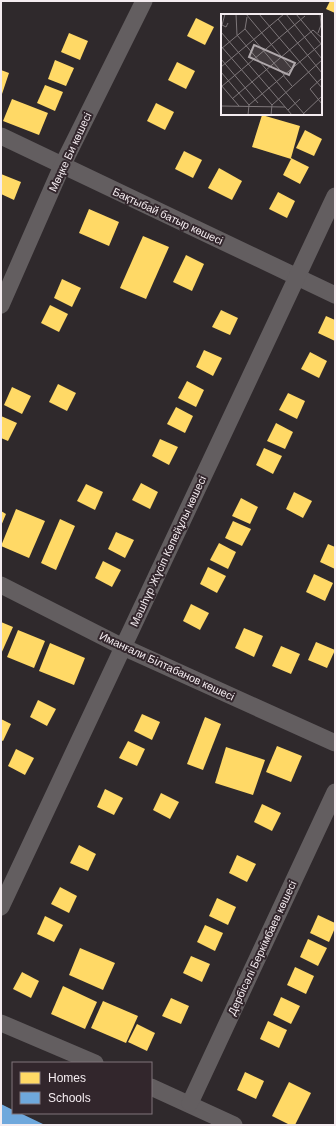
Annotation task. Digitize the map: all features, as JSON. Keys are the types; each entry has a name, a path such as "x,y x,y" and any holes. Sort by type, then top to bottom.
{"street":[{"name":"Мөңке Би көшесі","path":"1,305 62,166 144,1"},
{"name":"Бақтыбай батыр көшесі","path":"1,136 335,295"},
{"name":"Мәшһүр Жүсіп Көпейұлы көшесі","path":"1,907 335,196"},
{"name":"Иманғали Білтабанов көшесі","path":"1,585 123,647 335,743"},
{"name":"Дербісәлі Беркімбаев көшесі","path":"190,1103 335,792"},
{"path":"1,1023 93,1062"},
{"path":"152,1087 190,1103 234,1125"}],"building: Homes":[{"path":"330,1 335,1 335,13 326,9"},
{"path":"196,18 214,27 205,45 187,36"},
{"path":"69,33 88,41 80,60 61,52"},
{"path":"55,60 74,68 66,86 48,79"},
{"path":"177,62 195,71 186,89 168,80"},
{"path":"1,70 9,73 1,97"},
{"path":"45,85 63,92 55,111 37,103"},
{"path":"12,99 48,113 39,135 3,121"},
{"path":"156,103 174,112 165,130 147,121"},
{"path":"262,115 300,126 291,158 309,167 300,184 283,175 291,159 252,147"},
{"path":"305,130 322,139 314,156 296,148"},
{"path":"184,151 202,160 193,178 175,169"},
{"path":"219,168 242,181 232,200 208,188"},
{"path":"1,174 21,182 14,200 1,194"},
{"path":"278,192 295,201 287,218 269,209"},
{"path":"89,209 119,222 109,246 79,233"},
{"path":"143,236 169,247 146,299 120,288"},
{"path":"186,255 204,264 192,291 173,282"},
{"path":"62,279 81,288 72,307 54,298"},
{"path":"50,305 68,314 59,332 41,323"},
{"path":"221,310 238,318 230,335 212,327"},
{"path":"326,316 335,320 335,341 318,333"},
{"path":"204,350 222,358 213,376 196,367"},
{"path":"310,352 327,361 319,378 301,369"},
{"path":"187,381 204,390 196,407 178,398"},
{"path":"58,384 76,393 67,411 49,402"},
{"path":"12,387 31,396 22,414 4,405"},
{"path":"288,393 305,401 297,419 279,410"},
{"path":"176,407 193,416 185,433 167,424"},
{"path":"1,416 17,423 8,441 1,438"},
{"path":"276,423 293,432 285,449 267,441"},
{"path":"160,439 178,447 169,465 152,456"},
{"path":"264,448 282,456 273,474 256,465"},
{"path":"141,483 158,492 150,509 132,500"},
{"path":"86,484 103,492 95,510 77,501"},
{"path":"294,492 312,501 303,518 286,509"},
{"path":"241,498 258,507 250,524 232,516"},
{"path":"16,509 45,521 29,558 1,546"},
{"path":"1,511 6,514 1,526"},
{"path":"60,519 75,526 56,570 41,563"},
{"path":"233,521 251,529 242,546 225,538"},
{"path":"116,532 134,540 125,558 108,549"},
{"path":"219,543 236,552 228,569 210,560"},
{"path":"328,544 335,547 335,569 320,562"},
{"path":"103,561 121,570 112,587 95,578"},
{"path":"208,567 226,576 217,593 200,584"},
{"path":"314,574 333,583 325,601 306,592"},
{"path":"191,604 209,613 200,630 183,621"},
{"path":"1,622 13,627 1,654"},
{"path":"244,628 263,636 254,657 235,648"},
{"path":"18,630 45,641 34,668 7,657"},
{"path":"316,642 335,650 327,668 308,660"},
{"path":"50,643 85,658 74,685 39,671"},
{"path":"281,646 300,654 291,674 272,666"},
{"path":"38,700 56,709 47,726 30,717"},
{"path":"142,714 160,722 152,740 134,731"},
{"path":"205,717 221,724 203,770 187,764"},
{"path":"1,719 11,724 3,741 1,740"},
{"path":"128,741 145,749 137,766 119,758"},
{"path":"277,746 302,756 291,782 266,772"},
{"path":"226,747 265,760 253,795 215,783"},
{"path":"16,749 34,758 25,775 8,766"},
{"path":"105,789 123,798 114,815 97,807"},
{"path":"161,793 179,802 170,819 153,810"},
{"path":"262,804 281,813 272,831 254,822"},
{"path":"79,845 96,854 88,871 70,863"},
{"path":"237,855 256,864 247,882 229,873"},
{"path":"60,887 77,896 69,913 51,904"},
{"path":"217,898 236,907 228,925 209,916"},
{"path":"318,915 335,923 335,928 329,942 310,933"},
{"path":"45,916 63,925 54,942 37,934"},
{"path":"205,925 223,933 215,951 197,942"},
{"path":"308,939 327,948 318,966 300,957"},
{"path":"80,948 115,963 103,990 69,975"},
{"path":"191,956 210,964 202,982 183,973"},
{"path":"295,967 314,976 306,994 287,985"},
{"path":"22,972 39,981 31,998 13,989"},
{"path":"63,986 97,1002 85,1029 51,1014"},
{"path":"281,997 300,1006 291,1024 273,1015"},
{"path":"171,998 189,1006 181,1024 162,1016"},
{"path":"103,1001 138,1016 126,1043 91,1028"},
{"path":"268,1021 287,1030 279,1048 260,1039"},
{"path":"137,1024 155,1033 147,1051 128,1042"},
{"path":"245,1072 264,1081 256,1099 237,1090"},
{"path":"289,1082 311,1093 295,1125 290,1125 272,1116"}],"building: Schools":[{"path":"1,1104 12,1110 12,1114 22,1114 45,1125 1,1125"}]}
